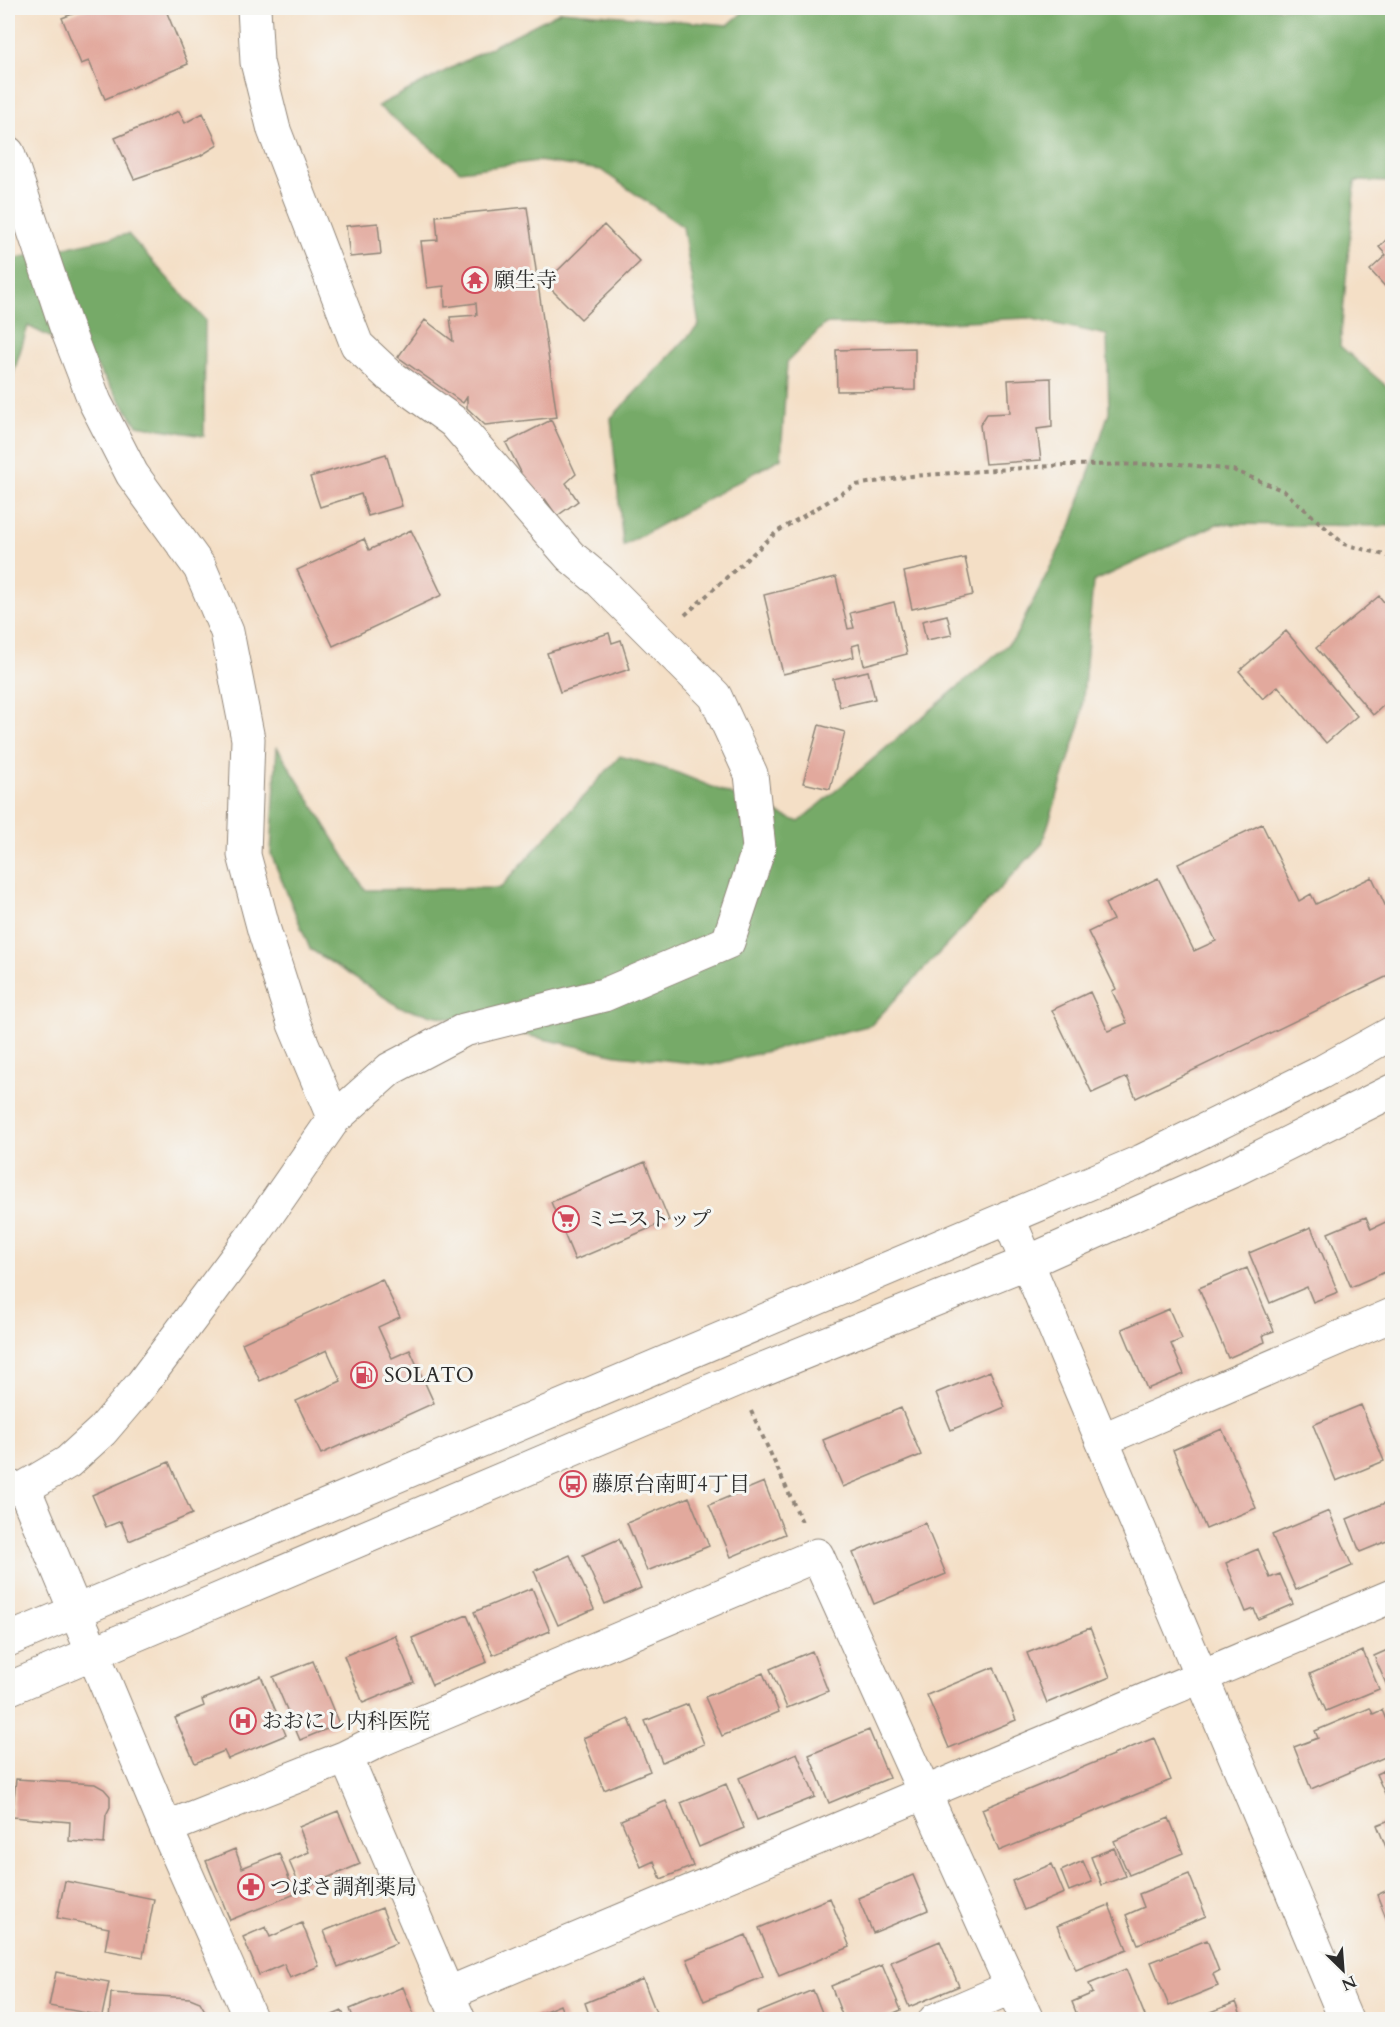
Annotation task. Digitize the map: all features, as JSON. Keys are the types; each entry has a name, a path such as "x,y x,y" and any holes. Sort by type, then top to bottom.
{"street":[{"path":"251,2019 165,1828 93,1652 16,1489 68,1462 102,1431 142,1384 254,1234 334,1119 390,1069 464,1030 604,995 728,942 759,848 751,774 715,696 600,581 570,556 454,422 389,375 357,345 274,130 258,62 254,8"},
{"path":"8,153 65,324 95,402 132,474 200,568 227,632 248,739 244,855 264,930 294,1024 334,1119"},
{"path":"8,1640 1142,1161 1320,1073 1392,1032"},
{"path":"8,1689 736,1380 1028,1262 1232,1171 1392,1091"},
{"path":"1008,1217 1104,1439 1346,2019"},
{"path":"1104,1439 1392,1314"},
{"path":"165,1828 346,1757 378,1741 817,1555 1027,2019"},
{"path":"346,1757 453,2007 924,1791 1392,1596"},
{"path":"935,2019 1012,1987"}],"path":[{"path":"657,639 778,531 856,485 912,476 1065,465 1179,464 1233,470 1284,491 1344,544 1392,557"},
{"path":"736,1380 817,1555"}],"green space":[{"path":"748,8 1392,8 1392,182 1355,181 1340,346 1392,391 1392,526 1217,524 1093,582 1081,721 1042,844 871,1025 712,1065 617,1055 401,1008 310,949 271,854 277,747 365,890 500,888 620,756 673,771 799,822 1014,639 1072,524 1109,412 1107,335 1028,318 886,325 825,324 787,362 781,458 623,546 611,418 699,325 683,227 601,170 538,161 460,171 378,106 561,11 728,25"},
{"path":"128,234 205,320 204,436 137,425 90,357 28,326 8,391 8,260"}],"building":[{"path":"88,8 165,8 188,64 105,99 89,61 81,64 62,18"},
{"path":"179,111 185,123 203,113 218,145 200,156 134,179 115,138"},
{"path":"527,207 557,417 485,425 467,408 467,397 463,403 398,357 425,320 453,341 450,317 477,315 476,303 445,307 444,286 427,288 421,241 438,240 436,216"},
{"path":"378,223 381,254 350,257 346,226"},
{"path":"604,225 640,262 581,319 545,283"},
{"path":"1392,234 1392,294 1370,270 1386,255 1379,247"},
{"path":"915,348 915,390 837,391 836,350"},
{"path":"1051,378 1052,427 1037,429 1041,460 985,464 980,425 987,414 1010,413 1008,380"},
{"path":"551,420 576,474 566,483 578,501 557,516 545,499 539,503 518,474 521,472 506,443"},
{"path":"386,454 402,506 368,516 361,494 320,507 310,477"},
{"path":"411,530 442,595 333,646 297,570 364,539 369,550"},
{"path":"965,558 973,595 912,609 904,572"},
{"path":"836,577 848,629 854,628 850,613 894,602 907,654 864,665 859,644 852,646 854,657 783,674 764,595"},
{"path":"1379,596 1392,612 1392,698 1373,715 1316,648"},
{"path":"947,615 952,635 926,640 922,621"},
{"path":"1286,631 1357,716 1326,743 1278,686 1263,699 1239,671"},
{"path":"609,633 612,643 621,640 630,669 560,692 547,653"},
{"path":"868,671 875,699 840,707 833,679"},
{"path":"819,725 845,732 830,789 803,783"},
{"path":"1262,824 1299,901 1311,894 1316,904 1372,877 1392,920 1392,974 1136,1098 1127,1077 1092,1093 1052,1010 1090,992 1108,1031 1127,1023 1112,991 1116,989 1088,932 1113,920 1105,904 1158,878 1194,951 1216,941 1178,864"},
{"path":"645,1162 669,1220 575,1260 551,1202"},
{"path":"1366,1217 1371,1229 1392,1219 1392,1269 1351,1287 1328,1233"},
{"path":"1311,1227 1338,1292 1313,1302 1307,1287 1270,1303 1249,1253"},
{"path":"1247,1268 1274,1331 1263,1335 1265,1342 1228,1358 1199,1288"},
{"path":"382,1279 400,1317 378,1327 392,1358 410,1350 434,1403 321,1454 296,1401 341,1381 327,1350 260,1381 242,1343"},
{"path":"1169,1309 1182,1339 1171,1344 1184,1374 1147,1389 1122,1329"},
{"path":"990,1371 1005,1407 951,1430 936,1393"},
{"path":"1361,1405 1384,1461 1336,1481 1313,1425"},
{"path":"901,1408 921,1455 843,1487 823,1440"},
{"path":"1222,1429 1256,1508 1206,1529 1173,1450"},
{"path":"169,1462 192,1514 129,1541 121,1521 106,1527 92,1495"},
{"path":"764,1482 785,1534 731,1557 709,1505"},
{"path":"689,1497 709,1546 647,1571 627,1523"},
{"path":"1392,1500 1392,1539 1360,1552 1347,1519"},
{"path":"1329,1511 1352,1566 1296,1590 1272,1535"},
{"path":"925,1523 946,1574 874,1604 853,1553"},
{"path":"619,1539 641,1588 605,1604 583,1555"},
{"path":"1258,1549 1270,1578 1280,1574 1293,1604 1258,1619 1254,1609 1246,1612 1226,1563"},
{"path":"570,1555 594,1609 558,1625 534,1571"},
{"path":"532,1588 550,1631 493,1655 474,1612"},
{"path":"467,1615 487,1662 432,1685 412,1638"},
{"path":"1090,1628 1110,1677 1047,1703 1027,1653"},
{"path":"395,1635 414,1682 363,1703 344,1656"},
{"path":"1392,1648 1392,1692 1390,1693 1374,1656"},
{"path":"812,1651 828,1691 787,1708 770,1669"},
{"path":"1363,1651 1379,1689 1326,1711 1310,1674"},
{"path":"313,1661 339,1724 300,1740 273,1677"},
{"path":"994,1667 1016,1720 949,1748 927,1695"},
{"path":"763,1673 779,1712 722,1736 705,1697"},
{"path":"261,1676 286,1735 228,1759 224,1751 195,1763 175,1718 204,1706 202,1700"},
{"path":"688,1704 704,1744 662,1762 645,1721"},
{"path":"1370,1708 1373,1714 1382,1710 1392,1734 1392,1754 1311,1789 1294,1747 1318,1738 1315,1731"},
{"path":"629,1719 650,1771 604,1790 583,1738"},
{"path":"869,1730 889,1778 829,1803 809,1755"},
{"path":"1154,1738 1171,1780 999,1851 982,1809"},
{"path":"797,1753 815,1797 757,1820 739,1778"},
{"path":"1392,1767 1392,1806 1391,1807 1376,1774"},
{"path":"16,1779 95,1784 104,1789 110,1796 110,1807 106,1815 104,1844 69,1841 70,1822 12,1817"},
{"path":"726,1784 744,1828 699,1847 681,1803"},
{"path":"666,1801 693,1866 661,1879 654,1861 641,1867 621,1820"},
{"path":"338,1811 360,1864 301,1889 289,1861 309,1852 299,1827"},
{"path":"1169,1818 1183,1853 1129,1875 1114,1841"},
{"path":"1392,1819 1392,1862 1377,1825"},
{"path":"1114,1848 1126,1876 1102,1885 1091,1857"},
{"path":"235,1849 242,1868 279,1853 295,1894 230,1920 206,1861"},
{"path":"1083,1861 1092,1882 1069,1891 1061,1871"},
{"path":"1052,1864 1064,1893 1024,1910 1012,1881"},
{"path":"1189,1874 1206,1916 1138,1944 1126,1915 1144,1907 1139,1894"},
{"path":"913,1875 928,1910 873,1933 858,1898"},
{"path":"65,1881 154,1899 143,1957 105,1950 109,1928 57,1918"},
{"path":"1392,1888 1392,1933 1377,1895"},
{"path":"830,1898 850,1947 779,1976 759,1928"},
{"path":"1109,1905 1127,1949 1076,1970 1057,1926"},
{"path":"382,1908 396,1943 338,1967 324,1931"},
{"path":"302,1923 319,1966 290,1978 284,1964 259,1975 243,1937 266,1927 270,1937"},
{"path":"746,1935 763,1977 704,2001 687,1959"},
{"path":"1207,1940 1219,1971 1213,1974 1218,1986 1169,2006 1151,1962"},
{"path":"940,1941 959,1986 909,2007 891,1962"},
{"path":"882,1965 901,2010 878,2020 844,2020 831,1986"},
{"path":"1126,1969 1145,2016 1138,2020 1079,2020 1072,2002 1093,1993 1089,1984"},
{"path":"56,1972 109,1982 102,2016 49,2006"},
{"path":"643,1979 659,2020 591,2020 585,2003"},
{"path":"403,1987 416,2020 354,2020 350,2009"},
{"path":"813,1990 825,2020 759,2020 757,2013"},
{"path":"111,1993 190,1998 200,2002 205,2011 206,2020 109,2020"},
{"path":"1236,2002 1243,2020 1194,2020 1194,2019"},
{"path":"560,2005 566,2020 526,2020 526,2019"},
{"path":"342,2011 346,2020 323,2020 323,2019"}],"place":[{"name":"願生寺","path":"475,280"},
{"name":"ミニストップ","path":"566,1219"},
{"name":"SOLATO","path":"364,1375"},
{"name":"藤原台南町4丁目","path":"573,1484"},
{"name":"おおにし内科医院","path":"243,1721"},
{"name":"つばさ調剤薬局","path":"251,1887"}]}
